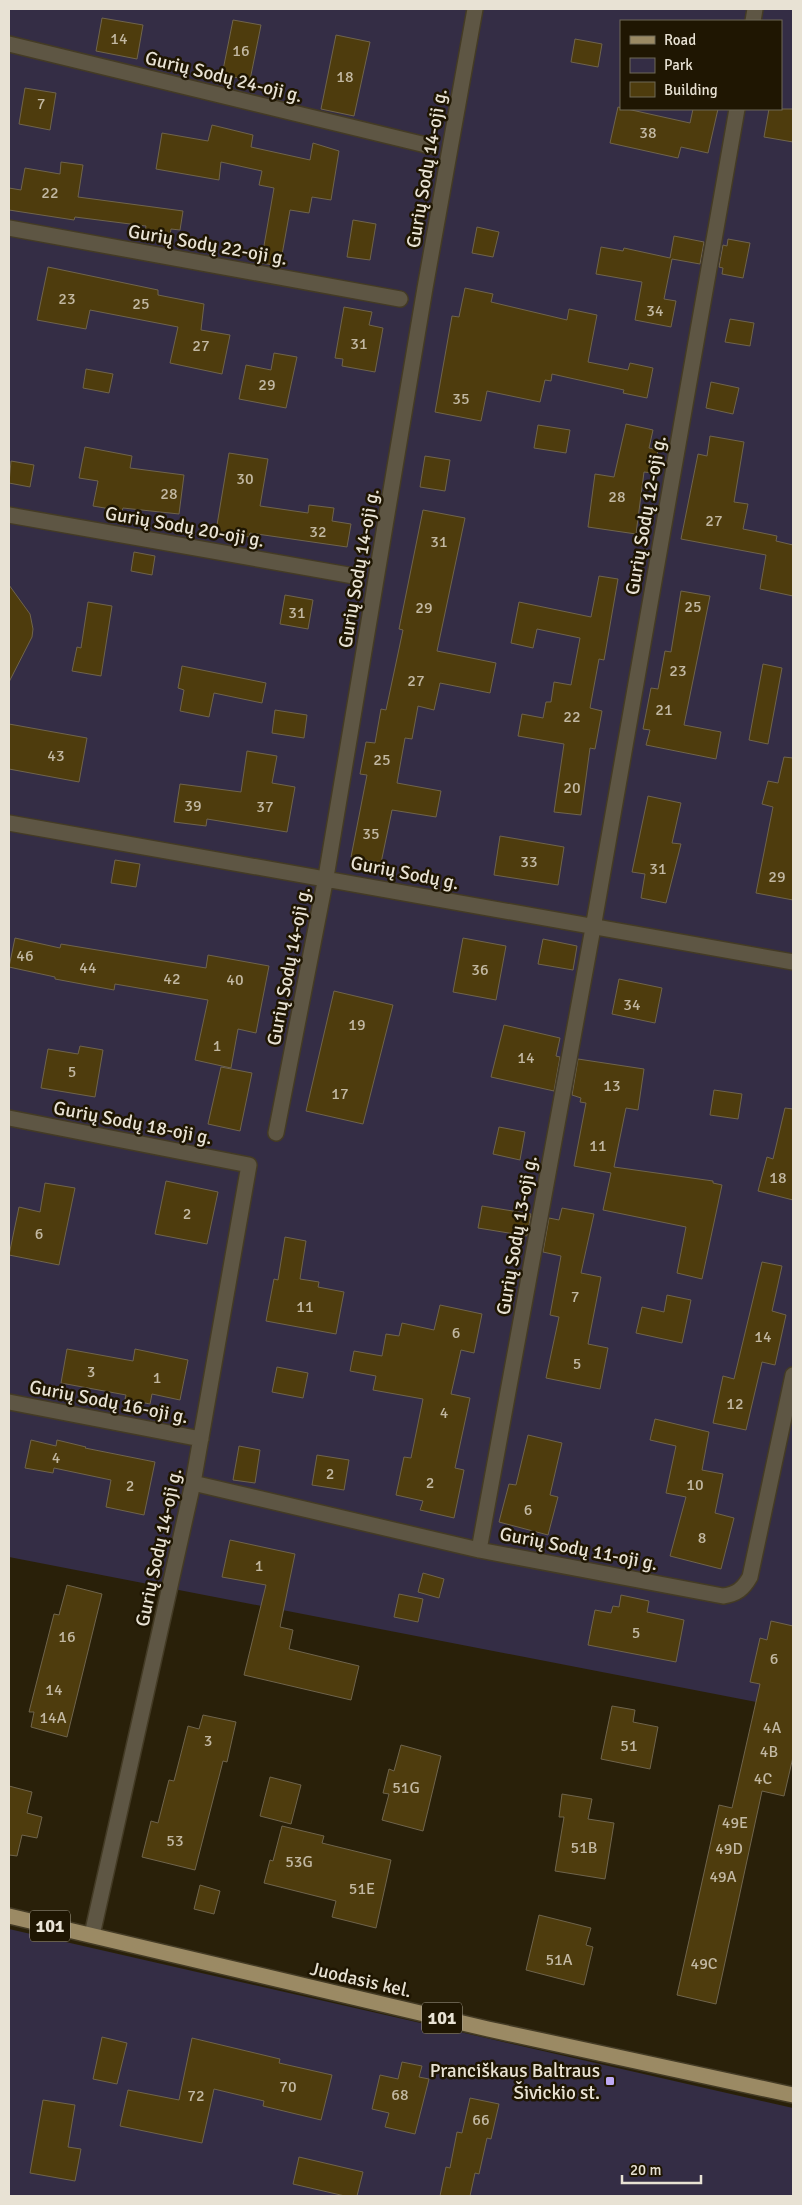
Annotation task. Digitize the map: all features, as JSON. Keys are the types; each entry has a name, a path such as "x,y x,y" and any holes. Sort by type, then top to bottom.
{"main road":[{"name":"Juodasis kel.","path":"9,1916 472,2026 793,2095"}],"street":[{"name":"Gurių Sodų 14-oji g.","path":"276,1132 326,878 425,288 475,9"},
{"name":"Gurių Sodų 24-oji g.","path":"9,44 430,146"},
{"name":"Gurių Sodų 12-oji g.","path":"593,928 737,110"},
{"name":"Gurių Sodų 22-oji g.","path":"9,228 400,299"},
{"name":"Gurių Sodų 20-oji g.","path":"9,515 354,576"},
{"name":"Gurių Sodų g.","path":"9,823 793,962"},
{"name":"Gurių Sodų 13-oji g.","path":"479,1550 593,928"},
{"name":"Gurių Sodų 18-oji g.","path":"9,1118 249,1165"},
{"name":"Gurių Sodų 14-oji g.","path":"92,1935 193,1483 249,1165"},
{"name":"Gurių Sodų 11-oji g.","path":"193,1483 479,1550 723,1596 735,1594 745,1586 750,1577 793,1375"},
{"name":"Gurių Sodų 16-oji g.","path":"9,1402 201,1439"}],"green space":[{"path":"9,9 793,9 793,1709 9,1557"},
{"path":"9,1929 793,2108 793,2196 9,2196"}],"building":[{"path":"102,18 143,25 137,59 96,51"},
{"path":"233,20 261,25 250,80 222,75"},
{"path":"336,35 370,42 354,116 321,109"},
{"path":"575,39 602,44 598,67 571,62"},
{"path":"25,88 56,93 50,130 19,124"},
{"path":"618,107 620,110 632,110 690,123 693,110 718,110 708,153 681,147 678,158 610,143"},
{"path":"793,109 793,142 764,137 769,110"},
{"path":"212,125 253,135 251,147 310,160 313,143 339,151 331,200 312,197 309,213 290,210 280,266 261,263 274,188 259,185 262,171 221,162 219,180 156,169 162,133 208,141"},
{"path":"61,162 83,165 78,197 183,211 180,230 171,229 170,235 145,232 146,226 75,217 74,220 9,210 9,188 21,190 25,168 60,174"},
{"path":"353,220 376,224 370,260 347,257"},
{"path":"477,227 499,232 493,257 472,253"},
{"path":"674,236 704,242 700,264 672,259 664,299 676,301 671,327 635,320 642,282 596,274 601,247 623,251 624,248 670,258"},
{"path":"728,239 750,243 743,278 722,274 723,268 719,267 723,245 727,246"},
{"path":"48,267 158,290 158,295 204,304 201,330 230,335 222,374 170,363 178,327 90,310 86,329 37,320"},
{"path":"465,288 493,294 491,302 567,320 569,309 597,315 588,362 628,370 630,363 653,368 647,398 623,393 624,390 552,374 551,381 545,380 540,402 487,391 481,421 435,412 452,316 459,317"},
{"path":"344,307 372,312 369,325 383,328 375,372 342,366 343,359 335,358"},
{"path":"730,319 754,323 750,346 725,342"},
{"path":"274,353 297,357 286,408 239,399 246,365 271,370"},
{"path":"86,369 113,374 109,393 83,388"},
{"path":"711,382 739,388 733,414 706,408"},
{"path":"626,424 653,430 649,448 658,450 653,473 644,472 636,534 588,527 595,474 614,477"},
{"path":"538,425 570,430 566,453 534,448"},
{"path":"710,436 744,442 734,502 748,504 743,529 777,536 776,541 793,545 793,596 760,589 766,555 681,539 698,454 707,456"},
{"path":"85,447 132,456 130,468 184,475 179,514 123,508 122,511 93,506 98,481 79,478"},
{"path":"229,453 268,459 260,506 308,513 309,505 334,508 332,521 351,524 347,547 250,533 249,537 216,531"},
{"path":"425,456 450,460 445,491 420,487"},
{"path":"11,461 34,465 30,487 9,483"},
{"path":"423,510 465,518 437,651 496,663 490,693 440,683 434,710 418,706 412,739 405,738 397,783 441,791 436,817 392,810 381,863 351,857 367,775 360,774 366,742 375,743 381,709 386,710 403,630 399,629"},
{"path":"134,552 155,556 152,575 131,571"},
{"path":"599,576 618,579 604,660 599,659 590,708 602,711 595,749 590,748 581,815 554,812 564,744 518,736 522,714 543,718 546,702 551,702 554,682 571,685 580,638 537,629 533,648 511,643 519,602 591,617"},
{"path":"9,585 30,614 33,629 32,637 9,682"},
{"path":"681,591 710,596 684,725 721,732 716,759 646,745 650,730 643,729 651,688 658,689 665,651 671,652"},
{"path":"285,595 313,600 308,629 280,624"},
{"path":"88,602 112,606 101,676 72,671 77,647 81,648"},
{"path":"763,664 782,668 768,744 749,740"},
{"path":"182,666 266,683 262,703 214,693 209,717 180,711 184,690 178,688"},
{"path":"275,710 307,715 304,738 272,733"},
{"path":"9,724 87,738 79,782 9,769"},
{"path":"247,751 277,756 272,783 295,787 287,832 207,819 206,826 174,822 180,784 241,792"},
{"path":"784,757 793,758 793,900 756,893 773,807 762,804 768,781 778,783"},
{"path":"648,796 681,803 672,843 681,844 666,903 641,898 645,874 632,872"},
{"path":"500,836 564,847 558,885 494,875"},
{"path":"115,860 140,864 136,887 111,883"},
{"path":"15,938 60,948 61,944 206,968 208,955 269,966 256,1033 238,1029 231,1068 195,1060 208,1000 115,984 114,990 55,979 55,977 9,967"},
{"path":"463,938 506,946 496,1000 453,992"},
{"path":"543,939 577,946 573,970 538,964"},
{"path":"619,979 662,988 655,1023 612,1014"},
{"path":"334,991 393,1005 363,1124 306,1111"},
{"path":"504,1025 560,1038 556,1056 560,1057 554,1091 491,1077"},
{"path":"80,1046 103,1050 95,1097 41,1088 48,1049 78,1054"},
{"path":"578,1059 644,1069 638,1110 626,1108 614,1167 713,1181 713,1183 722,1185 702,1279 677,1273 686,1227 603,1210 611,1173 574,1166 586,1103 580,1102 581,1098 572,1095"},
{"path":"221,1067 252,1073 240,1131 208,1124"},
{"path":"714,1090 742,1094 738,1119 710,1115"},
{"path":"785,1108 793,1109 793,1200 758,1191 767,1157 773,1159"},
{"path":"499,1127 525,1132 520,1160 493,1154"},
{"path":"166,1181 218,1192 207,1244 155,1234"},
{"path":"45,1183 75,1188 59,1265 9,1255 19,1207 40,1212"},
{"path":"482,1206 531,1214 527,1236 478,1228"},
{"path":"562,1208 594,1214 581,1273 601,1277 588,1344 608,1348 600,1389 546,1378 559,1317 550,1315 561,1256 543,1252 549,1218 559,1220"},
{"path":"285,1237 306,1241 300,1279 319,1282 318,1287 344,1292 336,1334 266,1321 274,1279 278,1280"},
{"path":"762,1262 782,1266 772,1311 786,1315 775,1365 762,1362 746,1430 713,1423 723,1376 734,1379"},
{"path":"667,1295 691,1300 682,1343 636,1333 642,1307 664,1312"},
{"path":"440,1305 482,1314 474,1353 461,1350 451,1394 470,1398 455,1468 464,1470 454,1518 420,1510 423,1501 396,1495 404,1457 411,1458 423,1399 373,1390 376,1376 350,1371 354,1351 382,1356 386,1334 399,1336 402,1323 434,1330"},
{"path":"67,1349 133,1361 135,1349 188,1360 180,1400 152,1394 150,1404 125,1399 126,1395 61,1383"},
{"path":"277,1367 308,1373 303,1398 272,1392"},
{"path":"655,1419 709,1432 702,1470 723,1474 715,1513 734,1518 721,1569 670,1556 686,1497 666,1493 676,1446 650,1440"},
{"path":"528,1435 562,1443 550,1495 558,1497 548,1535 499,1522 509,1484 516,1485"},
{"path":"31,1440 56,1446 57,1440 85,1448 155,1462 144,1515 106,1507 111,1480 54,1468 53,1473 25,1468"},
{"path":"239,1446 260,1450 255,1483 233,1480"},
{"path":"317,1455 349,1460 344,1490 312,1485"},
{"path":"230,1540 295,1554 280,1627 293,1630 289,1649 359,1666 351,1700 244,1675 266,1585 222,1577"},
{"path":"423,1573 444,1579 439,1598 418,1592"},
{"path":"67,1585 102,1594 67,1737 31,1727 34,1712 29,1712 54,1614 59,1615"},
{"path":"399,1594 423,1599 418,1622 394,1617"},
{"path":"621,1595 649,1601 647,1612 684,1620 676,1662 588,1645 595,1610 611,1613 613,1606 619,1607"},
{"path":"771,1621 793,1626 793,1757 784,1796 762,1791 716,2004 677,1995 719,1805 732,1808 760,1684 750,1682 760,1638 767,1640"},
{"path":"612,1706 635,1710 633,1722 658,1727 650,1769 601,1759"},
{"path":"203,1715 236,1722 227,1762 223,1761 195,1870 142,1857 151,1821 158,1823 169,1780 174,1781 188,1726 199,1729"},
{"path":"401,1745 441,1756 423,1831 382,1820 389,1794 383,1793 389,1769 394,1771"},
{"path":"270,1777 301,1785 291,1824 260,1816"},
{"path":"9,1786 32,1792 27,1813 42,1817 37,1838 22,1835 17,1856 9,1855"},
{"path":"562,1794 592,1799 588,1819 614,1823 605,1879 555,1871 564,1817 559,1817"},
{"path":"282,1826 324,1836 322,1843 391,1860 376,1928 332,1917 336,1901 264,1883 270,1860 273,1861"},
{"path":"200,1885 220,1891 214,1914 194,1909"},
{"path":"539,1915 591,1928 586,1945 593,1947 584,1985 526,1970"},
{"path":"102,2037 127,2043 117,2084 93,2079"},
{"path":"192,2038 280,2059 279,2063 332,2075 321,2120 263,2106 264,2101 214,2089 202,2143 120,2126 128,2090 179,2100"},
{"path":"402,2062 422,2066 419,2077 429,2079 415,2134 385,2127 389,2113 372,2109 380,2075 398,2079"},
{"path":"470,2098 499,2104 491,2139 487,2138 479,2174 475,2173 470,2196 440,2196 446,2167 450,2168 457,2132 462,2133"},
{"path":"43,2100 75,2105 68,2147 81,2149 75,2181 30,2173"},
{"path":"299,2157 363,2172 357,2196 345,2196 293,2184"}],"place":[{"name":"Pranciškaus Baltraus Šivickio st.","path":"610,2081"}]}
